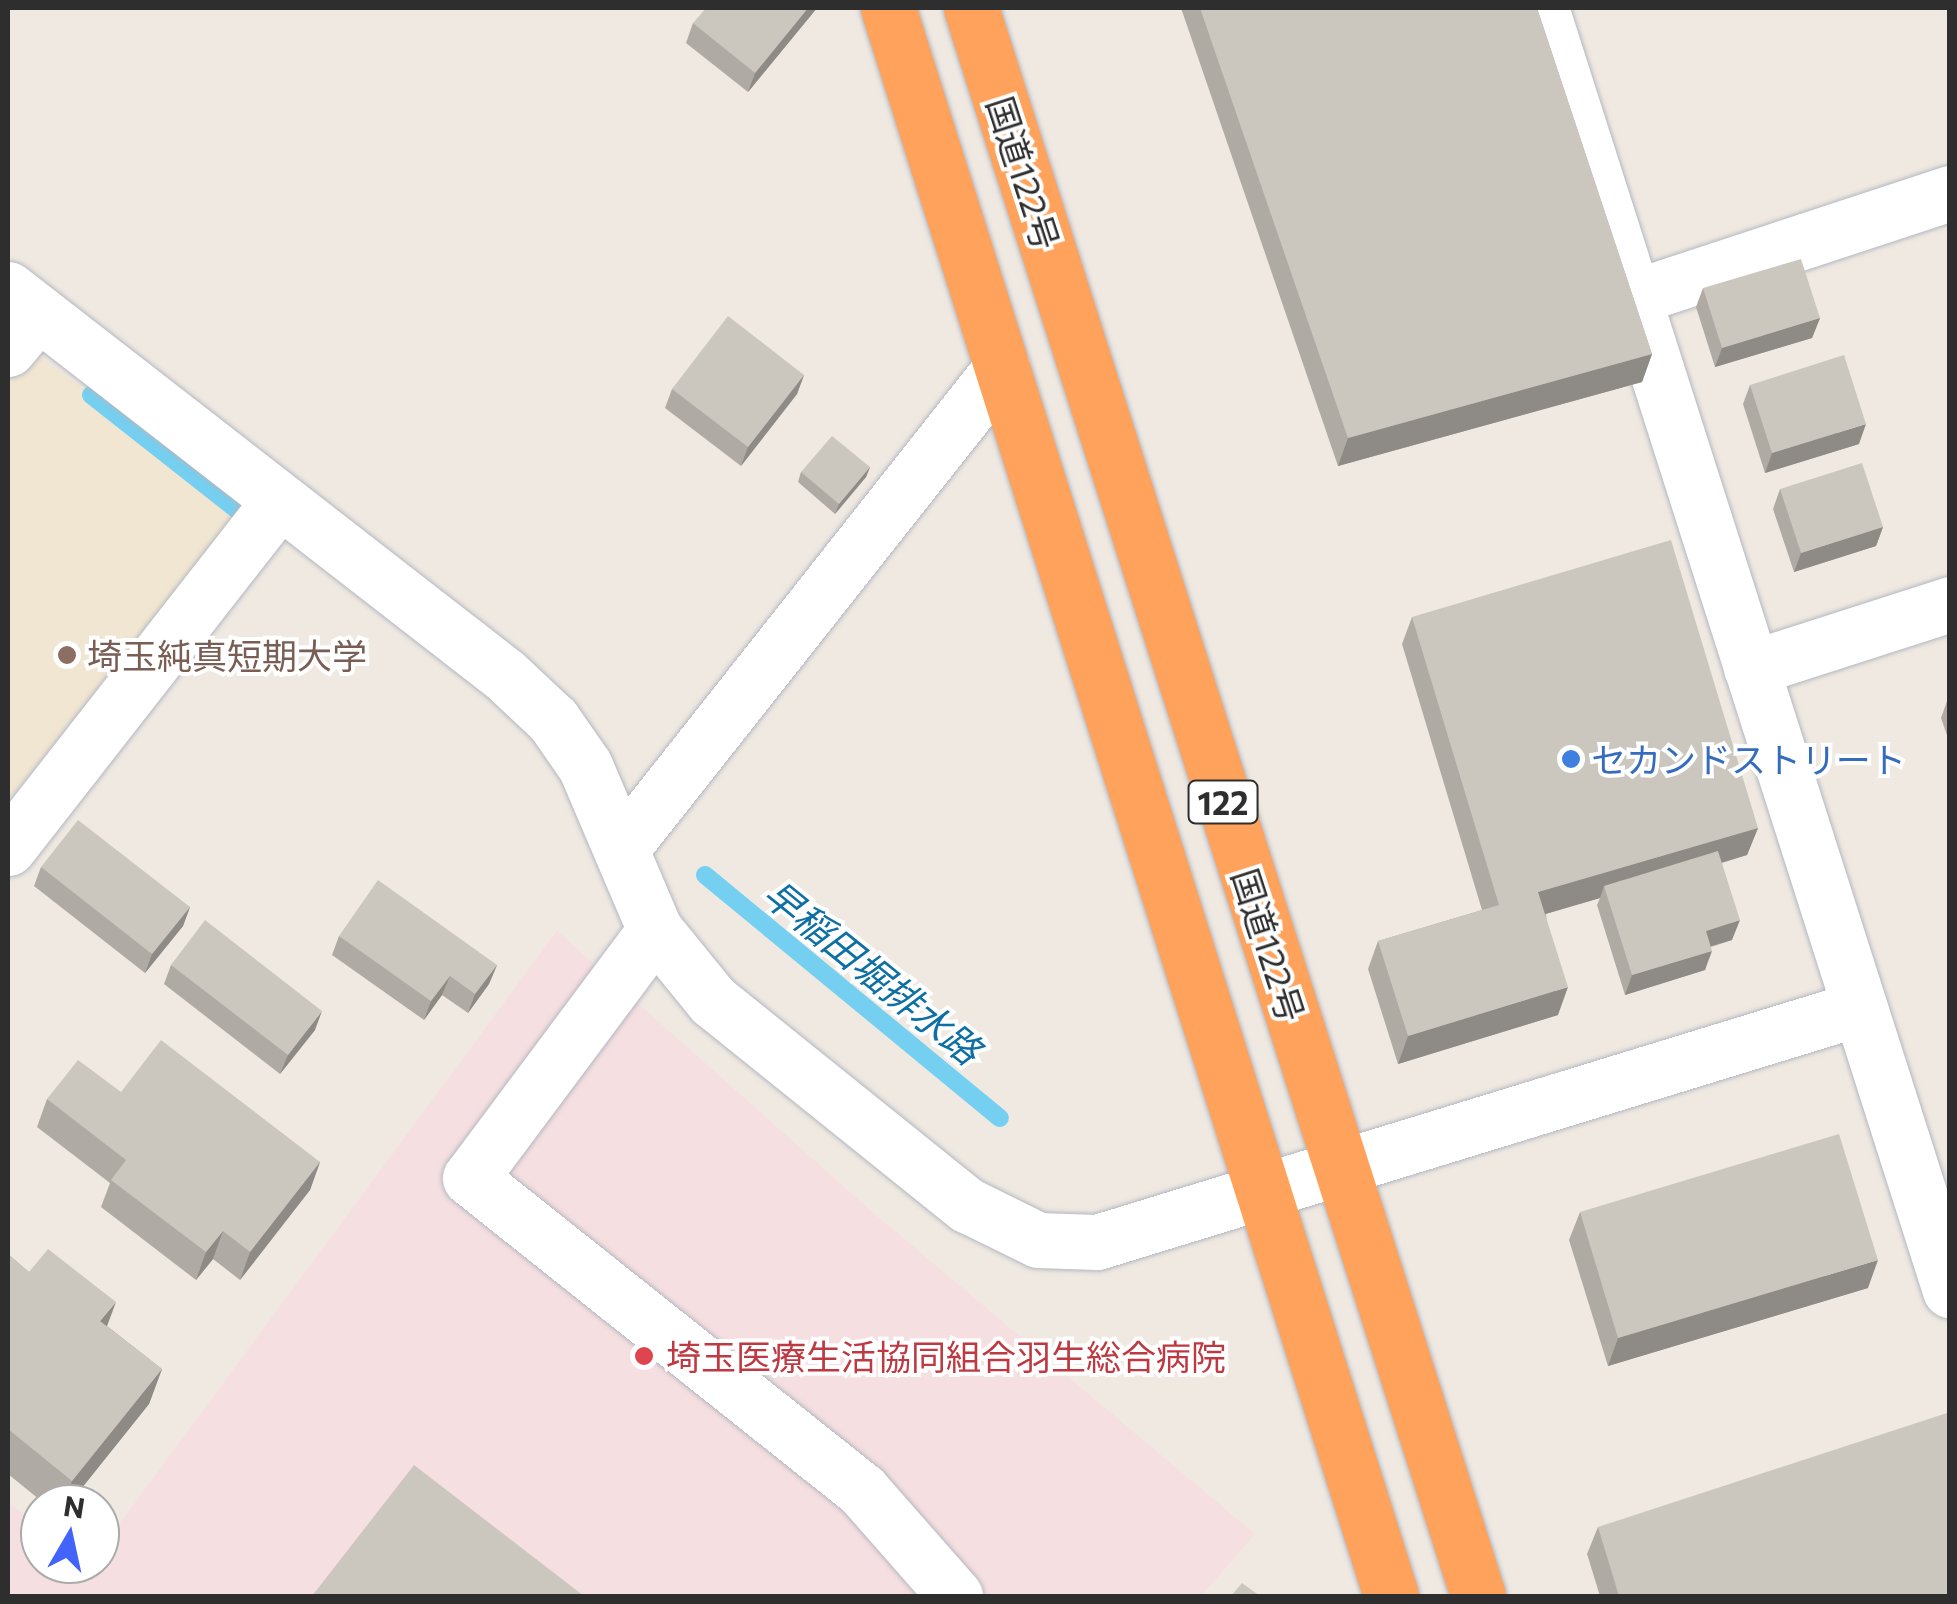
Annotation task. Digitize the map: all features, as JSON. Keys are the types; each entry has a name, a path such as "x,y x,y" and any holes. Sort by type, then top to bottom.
{"highway":[{"name":"122","path":"888,8 1391,1596"},
{"name":"国道122号","path":"972,8 1478,1596"}],"street":[{"path":"1541,8 1950,1290"},
{"path":"1634,296 1950,193"},
{"path":"18,317 279,502 505,675 553,720 584,766 655,930 713,1002 967,1205 1038,1240 1096,1242 1860,1008"},
{"path":"622,850 1002,367"},
{"path":"8,848 279,502"},
{"path":"1751,668 1950,604"},
{"path":"655,930 470,1178 862,1490 955,1596"}],"shaded area":[{"name":"埼玉純真短期大学","path":"8,333 245,510 8,800"},
{"name":"埼玉医療生活協同組合羽生総合病院","path":"557,931 871,1211 1255,1534 1201,1596 8,1596 8,1502 20,1512 20,1584 120,1584 120,1523"}],"building":[{"path":"706,8 808,8 755,73 693,23"},
{"path":"1200,8 1537,8 1652,354 1348,438"},
{"path":"1801,259 1820,318 1722,348 1703,288"},
{"path":"728,316 804,375 748,447 672,389"},
{"path":"1844,355 1866,424 1772,453 1750,385"},
{"path":"832,436 870,467 839,504 801,472"},
{"path":"1862,463 1883,527 1801,553 1780,489"},
{"path":"1671,540 1758,828 1538,892 1568,987 1408,1036 1378,941 1499,905 1412,617"},
{"path":"78,820 190,907 152,954 41,867"},
{"path":"1718,851 1740,920 1706,931 1712,951 1632,975 1604,886"},
{"path":"378,880 497,965 475,994 450,976 431,1001 339,936"},
{"path":"205,920 322,1011 288,1055 171,965"},
{"path":"161,1040 320,1162 250,1252 223,1231 206,1252 111,1180 126,1160 47,1099 78,1060 121,1092"},
{"path":"1839,1134 1878,1260 1618,1338 1580,1212"},
{"path":"48,1249 116,1302 100,1321 162,1369 72,1481 8,1429 8,1254 29,1272"},
{"path":"1950,1412 1950,1596 1619,1596 1598,1527"},
{"path":"414,1465 584,1596 312,1596"},
{"path":"1242,1583 1260,1596 1231,1596"}],"waterway":[{"name":"早稲田堀排水路","path":"91,395 242,514"},
{"name":"早稲田堀排水路","path":"705,875 1000,1118"}],"place":[{"name":"埼玉純真短期大学","path":"67,655"},
{"name":"セカンドストリート","path":"1571,759"},
{"name":"埼玉医療生活協同組合羽生総合病院","path":"644,1356"}]}
